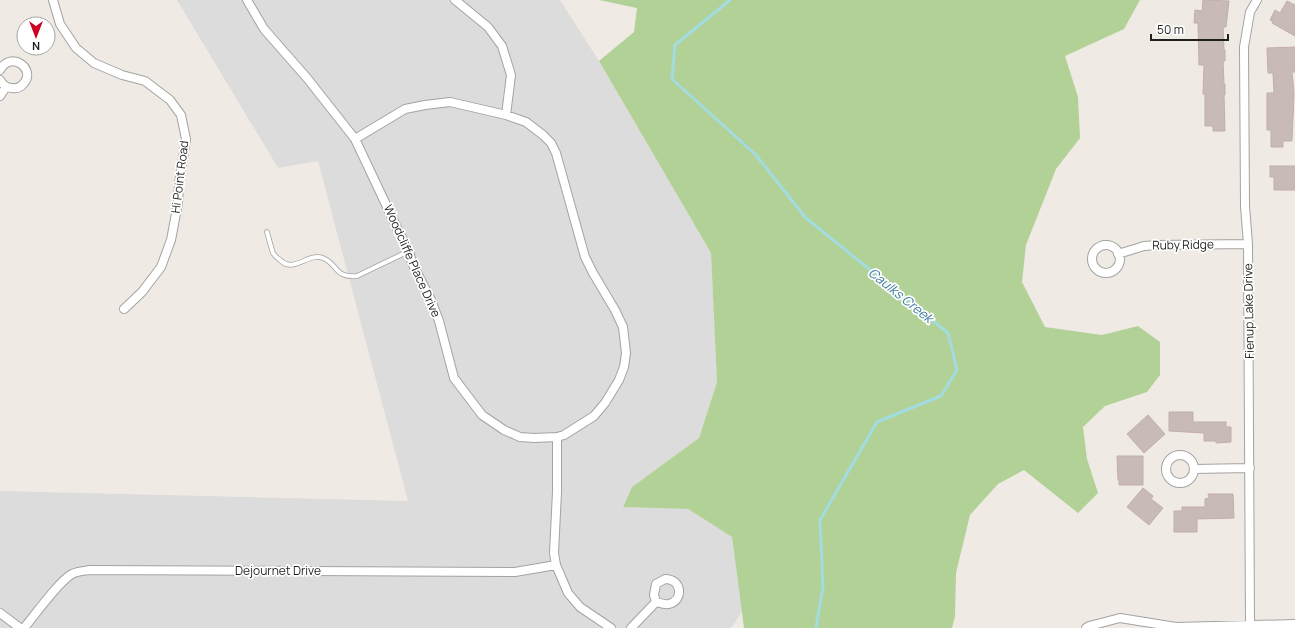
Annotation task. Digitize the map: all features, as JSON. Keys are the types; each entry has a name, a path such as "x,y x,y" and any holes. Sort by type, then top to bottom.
{"street":[{"name":"Hi Point Road","path":"53,0 60,24 76,48 94,63 122,75 145,81 170,100 182,115 186,139 178,183 178,203 171,240 161,267 142,292 124,309"},
{"name":"Woodcliffe Place Drive","path":"247,0 264,29 307,78 354,139 409,251 412,263 431,300 439,321 454,378 466,396 482,415 504,430 520,437 557,437 564,435 594,416 605,403 624,367 626,353 623,328 615,310 585,257 556,154 551,143 526,122 506,115 450,102 405,109 354,139"},
{"path":"455,0 488,27 502,46 511,76 506,115"},
{"name":"Fienup Lake Drive","path":"1250,625 1248,244 1246,206 1244,47 1250,12 1257,0"},
{"path":"0,70 6,62 14,61 22,64 27,72 25,81 19,87 14,89 6,87 0,80"},
{"path":"0,96 6,87"},
{"name":"Ruby Ridge","path":"1118,254 1144,246 1248,244"},
{"path":"557,437 557,492 554,553 556,565 568,593 580,607 611,628"},
{"path":"1194,469 1250,468"},
{"name":"Dejournet Drive","path":"24,628 61,582 80,571 515,572 556,565"},
{"path":"631,628 656,602"},
{"path":"0,613 20,628"},
{"path":"1086,628 1120,618 1176,626 1295,624"}],"lane":[{"path":"267,232 274,255 283,263 294,265 314,256 323,258 340,274 349,276 357,276 409,251"}],"shaded area":[{"path":"177,0 560,0 599,61 711,253 717,382 699,438 632,487 623,507 688,509 732,537 742,612 731,628 0,628 0,491 408,501 318,161 278,168"}],"green space":[{"path":"599,0 1140,0 1124,29 1065,56 1078,97 1080,138 1056,169 1026,245 1022,282 1045,327 1102,335 1138,326 1160,342 1160,375 1147,392 1105,406 1083,427 1087,459 1098,493 1078,513 1024,470 998,484 970,515 956,573 955,616 952,628 744,628 732,537 688,509 623,507 632,487 699,438 717,382 711,253 599,61 634,32 637,8"}],"building":[{"path":"1203,0 1229,1 1226,27 1223,27 1225,50 1225,61 1223,61 1225,84 1225,131 1213,131 1213,126 1205,126 1205,94 1203,94 1204,65 1199,65 1198,23 1194,23 1195,10 1202,11"},
{"path":"1287,1 1295,5 1295,36 1272,23 1273,22 1270,20 1275,10 1280,13"},
{"path":"1295,47 1295,72 1292,72 1294,93 1292,141 1283,141 1283,147 1271,147 1271,130 1267,130 1267,93 1274,93 1273,73 1268,73 1267,48"},
{"path":"1270,166 1295,166 1295,190 1274,190 1274,177 1270,177"},
{"path":"1169,412 1193,412 1193,422 1226,422 1226,427 1231,427 1231,442 1216,443 1216,441 1204,441 1204,433 1169,431"},
{"path":"1148,415 1165,434 1144,453 1127,434"},
{"path":"1117,456 1143,456 1143,485 1119,485"},
{"path":"1143,488 1153,496 1151,499 1163,508 1149,525 1127,507"},
{"path":"1208,494 1233,494 1234,518 1197,519 1197,532 1174,532 1174,511 1182,511 1182,507 1205,507 1205,499 1209,498"}],"waterway":[{"name":"Caulks Creek","path":"730,0 675,45 672,79 756,155 806,218 948,333 957,370 941,396 877,422 820,520 823,587 816,628"}]}
